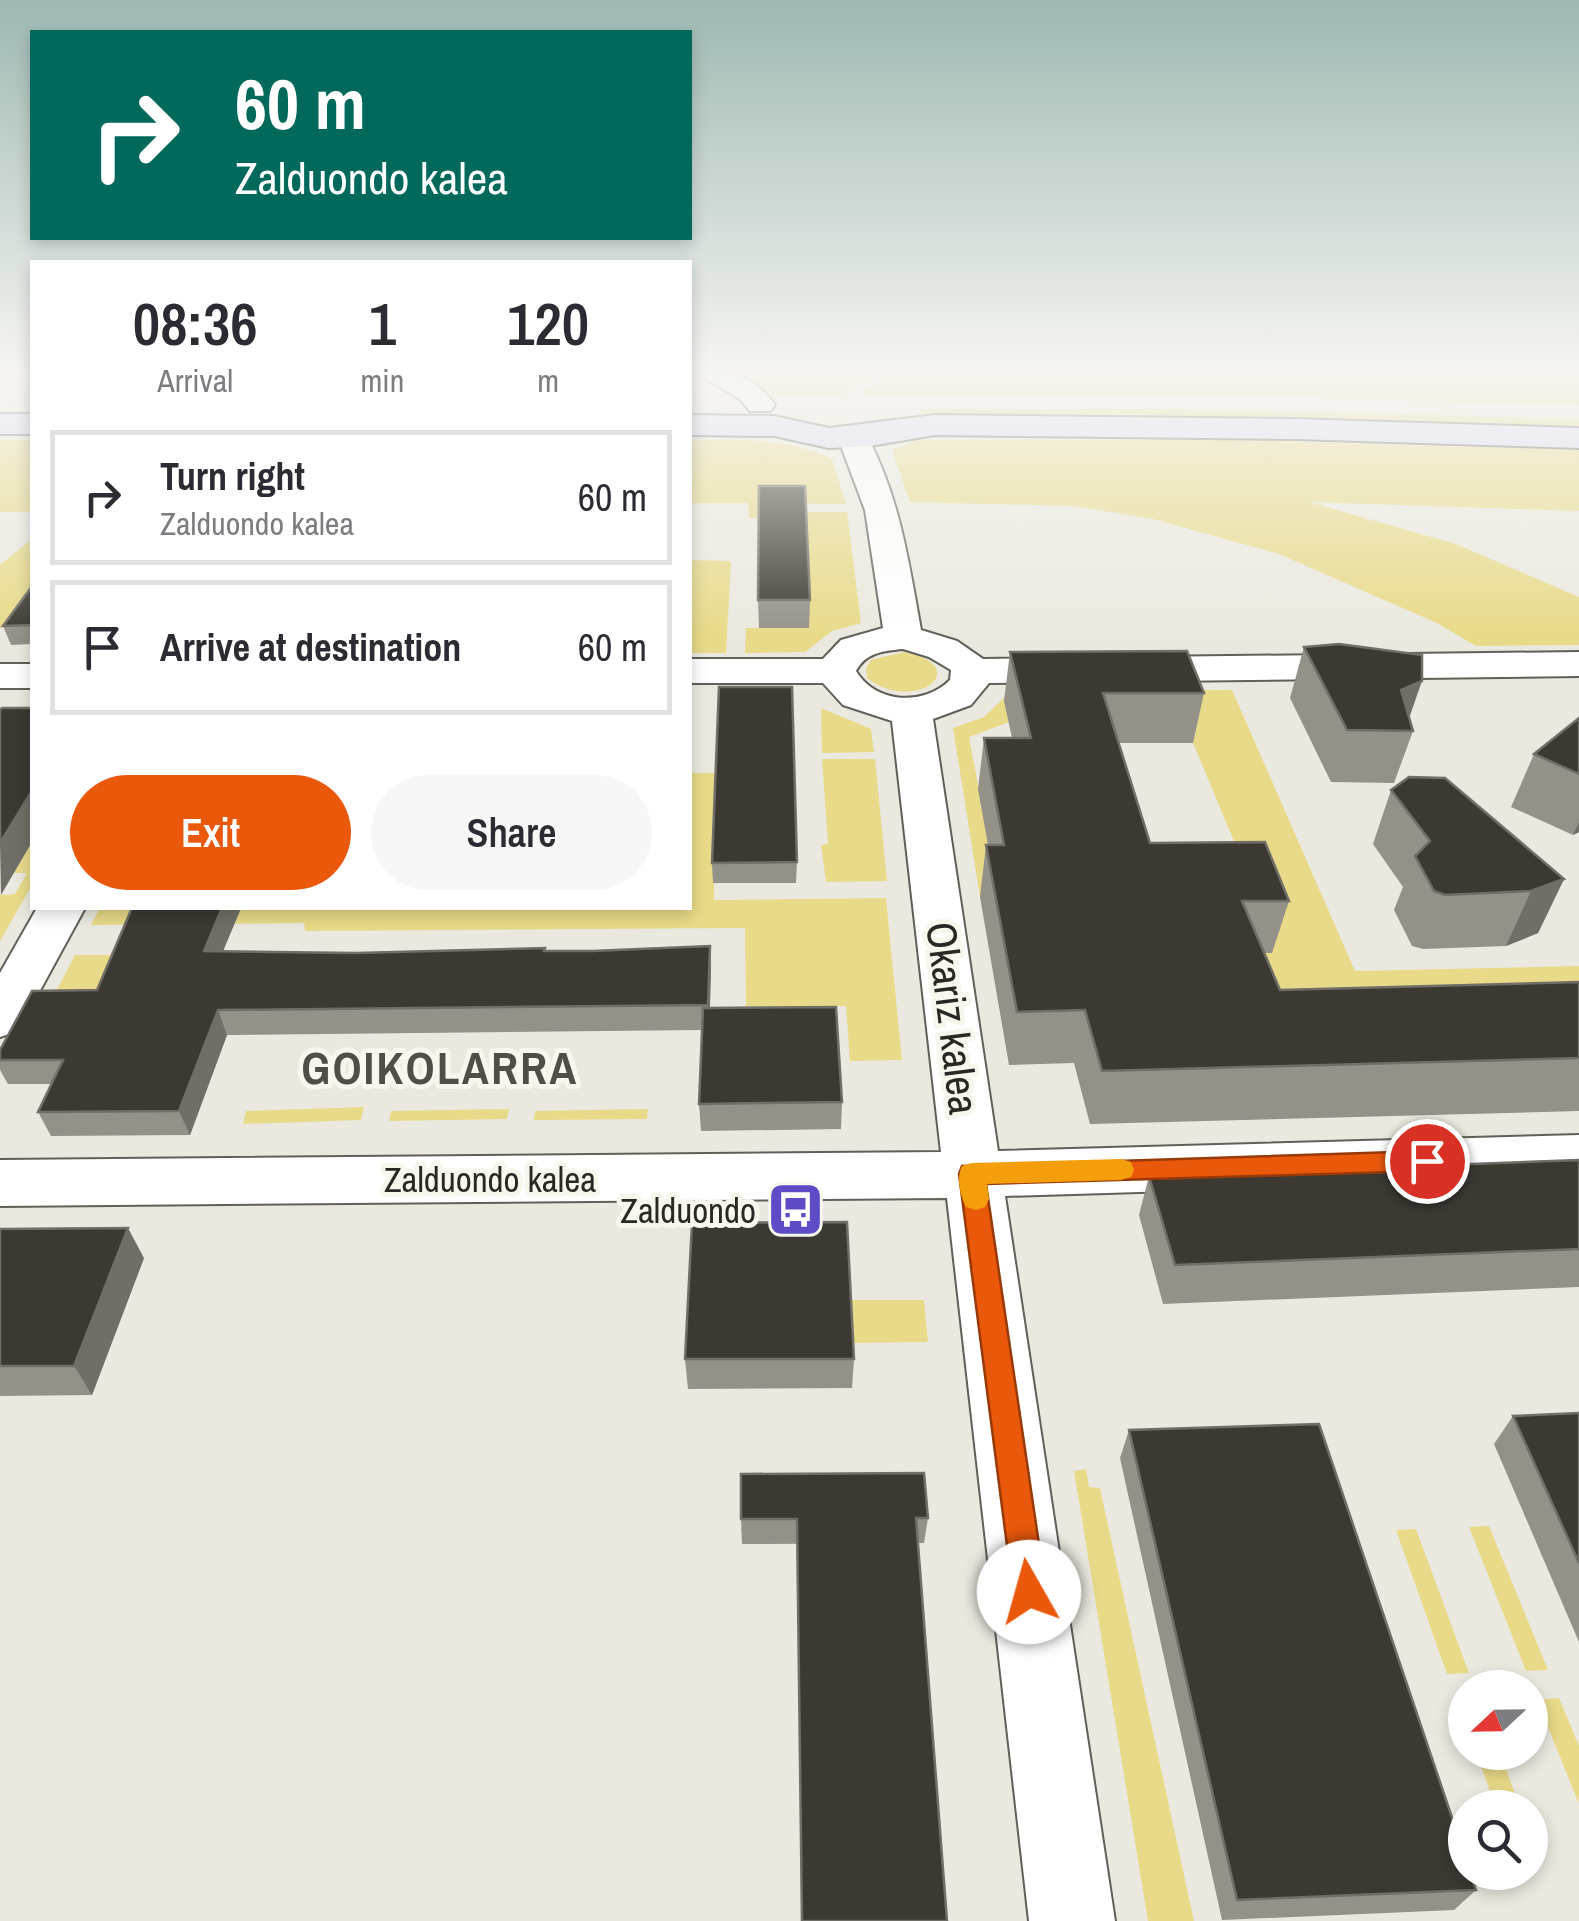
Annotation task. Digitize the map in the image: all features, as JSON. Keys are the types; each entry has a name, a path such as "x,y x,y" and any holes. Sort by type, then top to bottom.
{"street":[{"path":"862,459 880,502 904,638"},
{"path":"904,638 947,648 962,658 970,670 969,684 957,697 937,706 911,710 880,706 852,695 836,671 841,659 855,647 904,638"},
{"path":"970,670 1579,664"},
{"path":"692,671 836,671"},
{"path":"0,676 30,676"},
{"name":"Okariz kalea","path":"911,710 1072,1921"},
{"path":"0,1018 59,910"},
{"name":"Zalduondo kalea","path":"0,1182 972,1174 1579,1156"}],"shaded area":[{"path":"0,459 30,459 30,512 0,512"},
{"path":"692,459 831,459 846,504 767,503 759,518 749,518 748,503 692,503"},
{"path":"895,459 1579,459 1579,511 1309,502 1456,544 1579,597 1579,645 1476,646 1437,623 1279,554 1153,519 1074,506 910,502"},
{"path":"805,512 847,512 861,623 832,631 805,652 745,653 746,628 809,627"},
{"path":"30,541 30,605 17,605 0,629 0,565"},
{"path":"692,560 731,561 726,653 692,653"},
{"path":"904,652 925,659 936,668 937,677 931,684 903,692 867,678 866,668 871,660"},
{"path":"1232,690 1355,971 1579,966 1579,998 1218,1008 1254,889 1193,743 1054,691"},
{"path":"1011,691 1009,722 969,737 999,897 980,897 953,728 984,717"},
{"path":"821,708 871,729 874,752 822,753"},
{"path":"822,759 875,759 887,881 826,882 821,845 828,844"},
{"path":"692,773 717,773 714,900 886,898 902,1060 850,1061 846,1006 746,1006 745,928 305,931 304,923 91,925 99,910 692,910"},
{"path":"30,845 30,888 0,941 0,895 15,894 27,873 14,873"},
{"path":"75,955 133,955 105,1014 44,1015"},
{"path":"364,1107 361,1120 243,1124 246,1111"},
{"path":"509,1109 507,1119 389,1121 391,1111"},
{"path":"648,1109 647,1119 534,1120 535,1111"},
{"path":"848,1300 924,1300 928,1342 849,1343"},
{"path":"1086,1469 1089,1487 1100,1488 1194,1921 1148,1921 1074,1471"},
{"path":"1489,1526 1548,1670 1526,1670 1469,1527"},
{"path":"1416,1529 1468,1670 1448,1670 1447,1674 1396,1530"},
{"path":"1559,1698 1579,1746 1579,1804 1548,1727 1548,1699"},
{"path":"1482,1770 1506,1770 1514,1790 1490,1790"}],"building":[{"path":"759,486 805,486 810,600 758,600"},
{"path":"30,589 30,625 3,626"},
{"path":"1339,644 1422,655 1422,681 1401,690 1413,731 1347,730 1304,647"},
{"path":"1187,651 1204,693 1103,693 1150,843 1265,842 1289,901 1242,901 1280,990 1579,982 1579,1058 1102,1071 1085,1010 1017,1012 986,845 1004,845 984,738 1031,738 1010,652"},
{"path":"719,687 792,687 797,862 712,863"},
{"path":"30,708 30,794 0,843 0,710"},
{"path":"1579,718 1579,774 1534,754"},
{"path":"1409,777 1445,778 1564,879 1531,891 1445,895 1434,891 1415,856 1430,841 1391,790"},
{"path":"131,910 221,910 204,951 592,951 710,946 708,1005 218,1010 179,1111 38,1112 63,1060 0,1060 0,1050 32,991 97,990"},
{"path":"836,1007 842,1102 699,1104 703,1008"},
{"path":"1579,1160 1579,1249 1175,1265 1149,1176"},
{"path":"847,1222 854,1359 685,1359 692,1223"},
{"path":"128,1228 74,1366 0,1366 0,1229"},
{"path":"1579,1413 1579,1563 1513,1416"},
{"path":"1319,1424 1448,1806 1448,1890 1476,1890 1237,1900 1129,1430"},
{"path":"924,1473 928,1518 916,1518 947,1921 802,1921 797,1519 741,1519 741,1474"}],"slow traffic":[{"path":"976,1199 972,1174 1121,1170"}],"place":[{"name":"Zalduondo","path":"795,1210"}],"district":[{"name":"GOIKOLARRA","path":"440,1067"}],"route":[{"path":"1029,1592 972,1174 1427,1161"}]}
